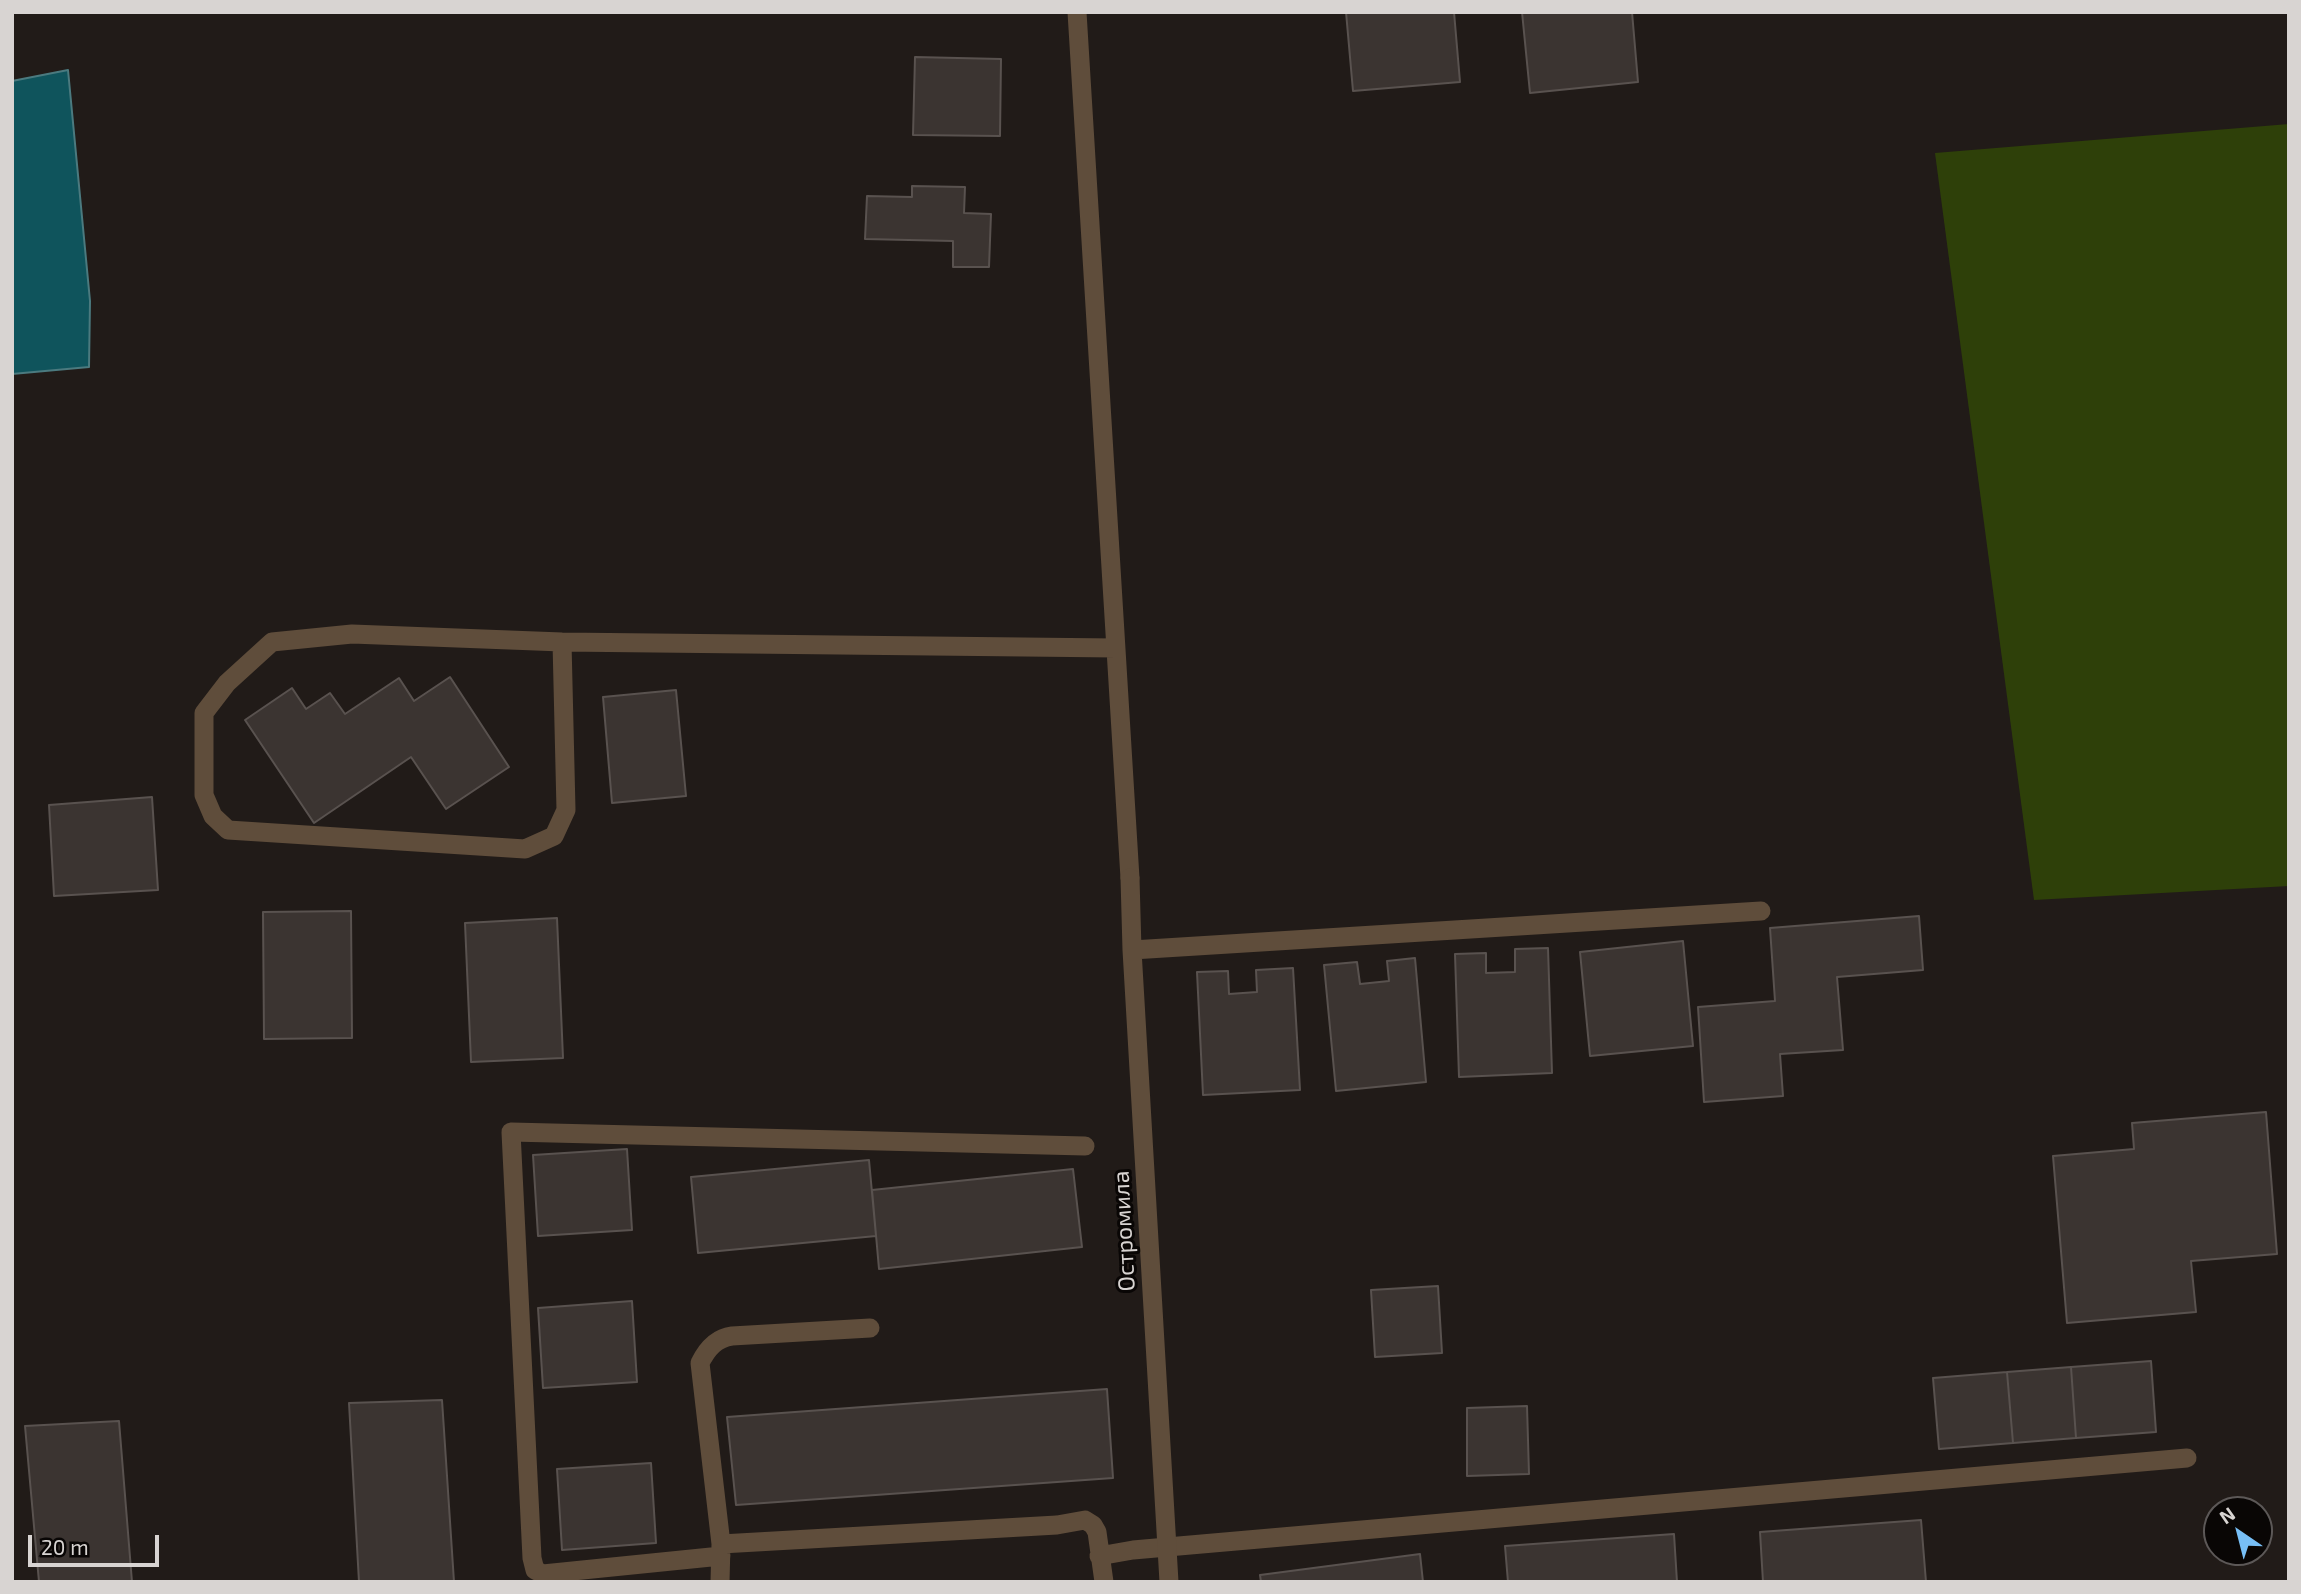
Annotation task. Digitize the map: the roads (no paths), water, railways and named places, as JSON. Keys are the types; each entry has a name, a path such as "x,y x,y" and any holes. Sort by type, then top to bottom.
{"street":[{"name":"Остромила","path":"1077,12 1130,878 1169,1582"},
{"path":"562,642 566,810 554,836 525,849 228,830 213,816 204,795 204,713 227,683 272,642 352,634 562,642 1116,648"},
{"path":"1132,950 1761,911"},
{"path":"1085,1146 511,1132 535,1570 543,1574 721,1550 1057,1525 1085,1520 1093,1525 1097,1532 1104,1582"},
{"path":"720,1582 721,1550 701,1363 706,1350 723,1337 870,1328"},
{"path":"1099,1556 1133,1550 2187,1458"}],"water":[{"path":"68,70 90,301 89,367 12,374 12,81"}]}
